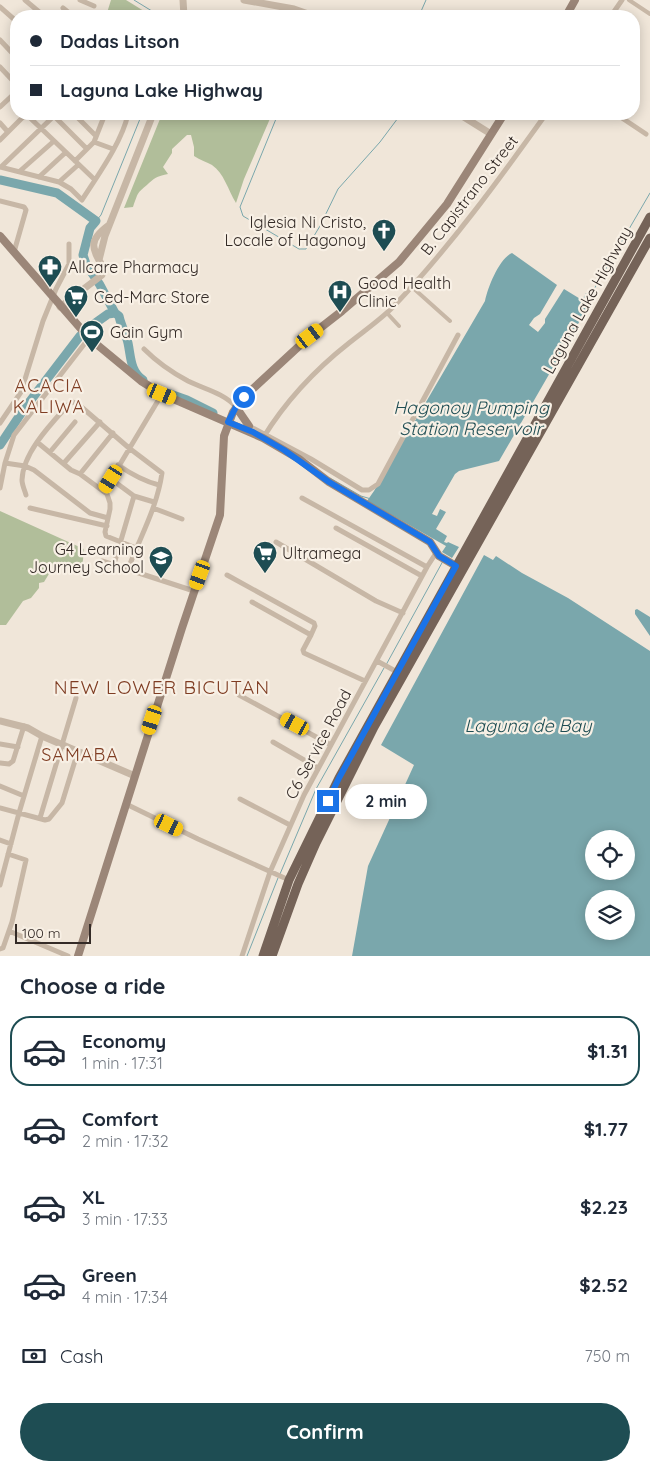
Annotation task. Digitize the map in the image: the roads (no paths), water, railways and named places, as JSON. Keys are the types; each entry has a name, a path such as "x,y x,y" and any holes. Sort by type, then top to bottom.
{"main road":[{"path":"224,432 244,397 310,336 399,262 447,204 500,120"},
{"name":"Laguna Lake Highway","path":"272,956 298,884 316,843 374,727 397,673 453,564 650,217"},
{"name":"Laguna Lake Highway","path":"263,956 286,879 339,778 397,673 650,238"},
{"path":"1,239 89,338 141,381 162,394 214,416 223,426 224,432 220,515 194,590 78,956"},
{"path":"232,415 430,542 438,554 453,564"},
{"path":"214,416 232,415 249,426"}],"street":[{"path":"25,0 37,10"},
{"path":"80,0 94,6"},
{"path":"244,0 297,10"},
{"path":"629,0 650,14"},
{"path":"0,40 10,50"},
{"path":"0,67 10,78"},
{"path":"0,98 5,103"},
{"path":"0,107 10,98"},
{"path":"0,140 20,120"},
{"path":"32,120 94,179"},
{"path":"0,167 50,120"},
{"path":"60,120 87,150"},
{"path":"79,120 95,139 113,150"},
{"path":"58,182 95,139 102,120"},
{"path":"0,167 58,182 71,189 82,200 113,150 127,120"},
{"path":"60,307 102,275 104,269 94,253 97,234 109,224 151,120"},
{"path":"469,120 491,134"},
{"name":"B. Capistrano Street","path":"264,436 284,408 323,366 387,313 412,287 487,196 542,120"},
{"path":"625,120 646,134"},
{"path":"0,123 8,132"},
{"path":"20,171 54,141"},
{"path":"39,177 65,153"},
{"path":"0,201 26,209 14,252"},
{"path":"0,424 21,392 43,321 69,264 69,244"},
{"path":"412,287 450,321"},
{"path":"387,313 399,326"},
{"path":"332,478 362,490 369,490 378,484 458,335"},
{"path":"0,488 5,462 14,435 89,338"},
{"path":"144,349 162,366 188,381 232,401 232,415"},
{"path":"104,491 162,394"},
{"path":"26,495 22,480 25,466 37,442 49,426 73,402 162,473 153,508 128,569"},
{"path":"50,452 75,422"},
{"path":"64,463 100,422"},
{"path":"249,426 264,436"},
{"path":"80,474 113,433"},
{"path":"37,442 71,470 104,491 109,497 110,502 106,536 136,548"},
{"path":"5,462 25,466 42,475 90,513 108,518"},
{"path":"118,465 134,476 159,485"},
{"path":"111,479 134,496 154,502"},
{"path":"114,564 134,496"},
{"path":"302,498 426,567"},
{"path":"30,508 107,526"},
{"path":"153,508 182,519"},
{"path":"336,528 422,576"},
{"path":"276,542 376,601 403,613"},
{"name":"C6 Service Road","path":"242,956 290,825 365,681 379,662 426,567 438,554"},
{"path":"102,562 114,564 194,590"},
{"path":"227,575 314,623 315,626 303,650 304,653 365,681"},
{"path":"252,602 310,635"},
{"path":"379,662 397,673"},
{"path":"239,694 331,745"},
{"path":"40,818 76,698"},
{"path":"0,721 24,726 42,736 135,776"},
{"path":"0,763 11,763 24,726"},
{"path":"0,881 3,862 8,854 42,736"},
{"path":"273,742 318,768"},
{"path":"0,744 18,747"},
{"path":"0,808 48,820 62,803 78,751"},
{"path":"0,786 24,796"},
{"path":"240,799 290,825"},
{"path":"126,804 286,879"},
{"path":"0,840 11,844"},
{"path":"0,949 3,948 9,931 26,860 8,854"},
{"path":"9,931 68,956"}],"water":[{"name":"Hagonoy Pumping Station Reservoir","path":"512,253 557,285 540,314 529,325 538,332 564,289 582,300 586,293 593,298 499,461 459,471 455,474 432,514 437,516 440,509 446,512 436,529 447,536 444,542 459,547 452,558 442,552 446,546 367,501 485,301 491,281 499,267 507,256"},
{"name":"Laguna de Bay","path":"484,555 493,560 496,556 522,573 568,598 650,651 650,956 352,956 368,866 414,765 381,745"},
{"path":"637,609 650,617 650,636 635,614"}],"waterway":[{"path":"134,0 150,10"},
{"path":"422,10 426,0"},
{"path":"96,221 101,215 140,120"},
{"path":"276,120 240,207 243,216 299,249 306,249 320,226 338,189 380,142 396,120"},
{"path":"0,180 57,193 96,221 90,228 83,255 86,264 115,313 119,316 133,368 143,380"},
{"path":"590,296 650,193"},
{"path":"87,329 108,314 115,313"},
{"path":"0,445 24,409 80,336"},
{"path":"170,394 213,413"},
{"path":"330,478 361,496 371,499"},
{"path":"386,665 443,561"},
{"path":"280,874 316,789 384,668"},
{"path":"247,956 278,878"}],"place":[{"name":"Iglesia Ni Cristo, Locale of Hagonoy","path":"384,252"},
{"name":"Allcare Pharmacy","path":"50,288"},
{"name":"Good Health Clinic","path":"340,313"},
{"name":"Ced-Marc Store","path":"76,318"},
{"name":"Gain Gym","path":"92,353"},
{"name":"Ultramega","path":"265,574"},
{"name":"G4 Learning Journey School","path":"161,579"}],"district":[{"name":"ACACIA KALIWA","path":"49,395"},
{"name":"NEW LOWER BICUTAN","path":"162,687"},
{"name":"SAMABA","path":"80,754"}]}
